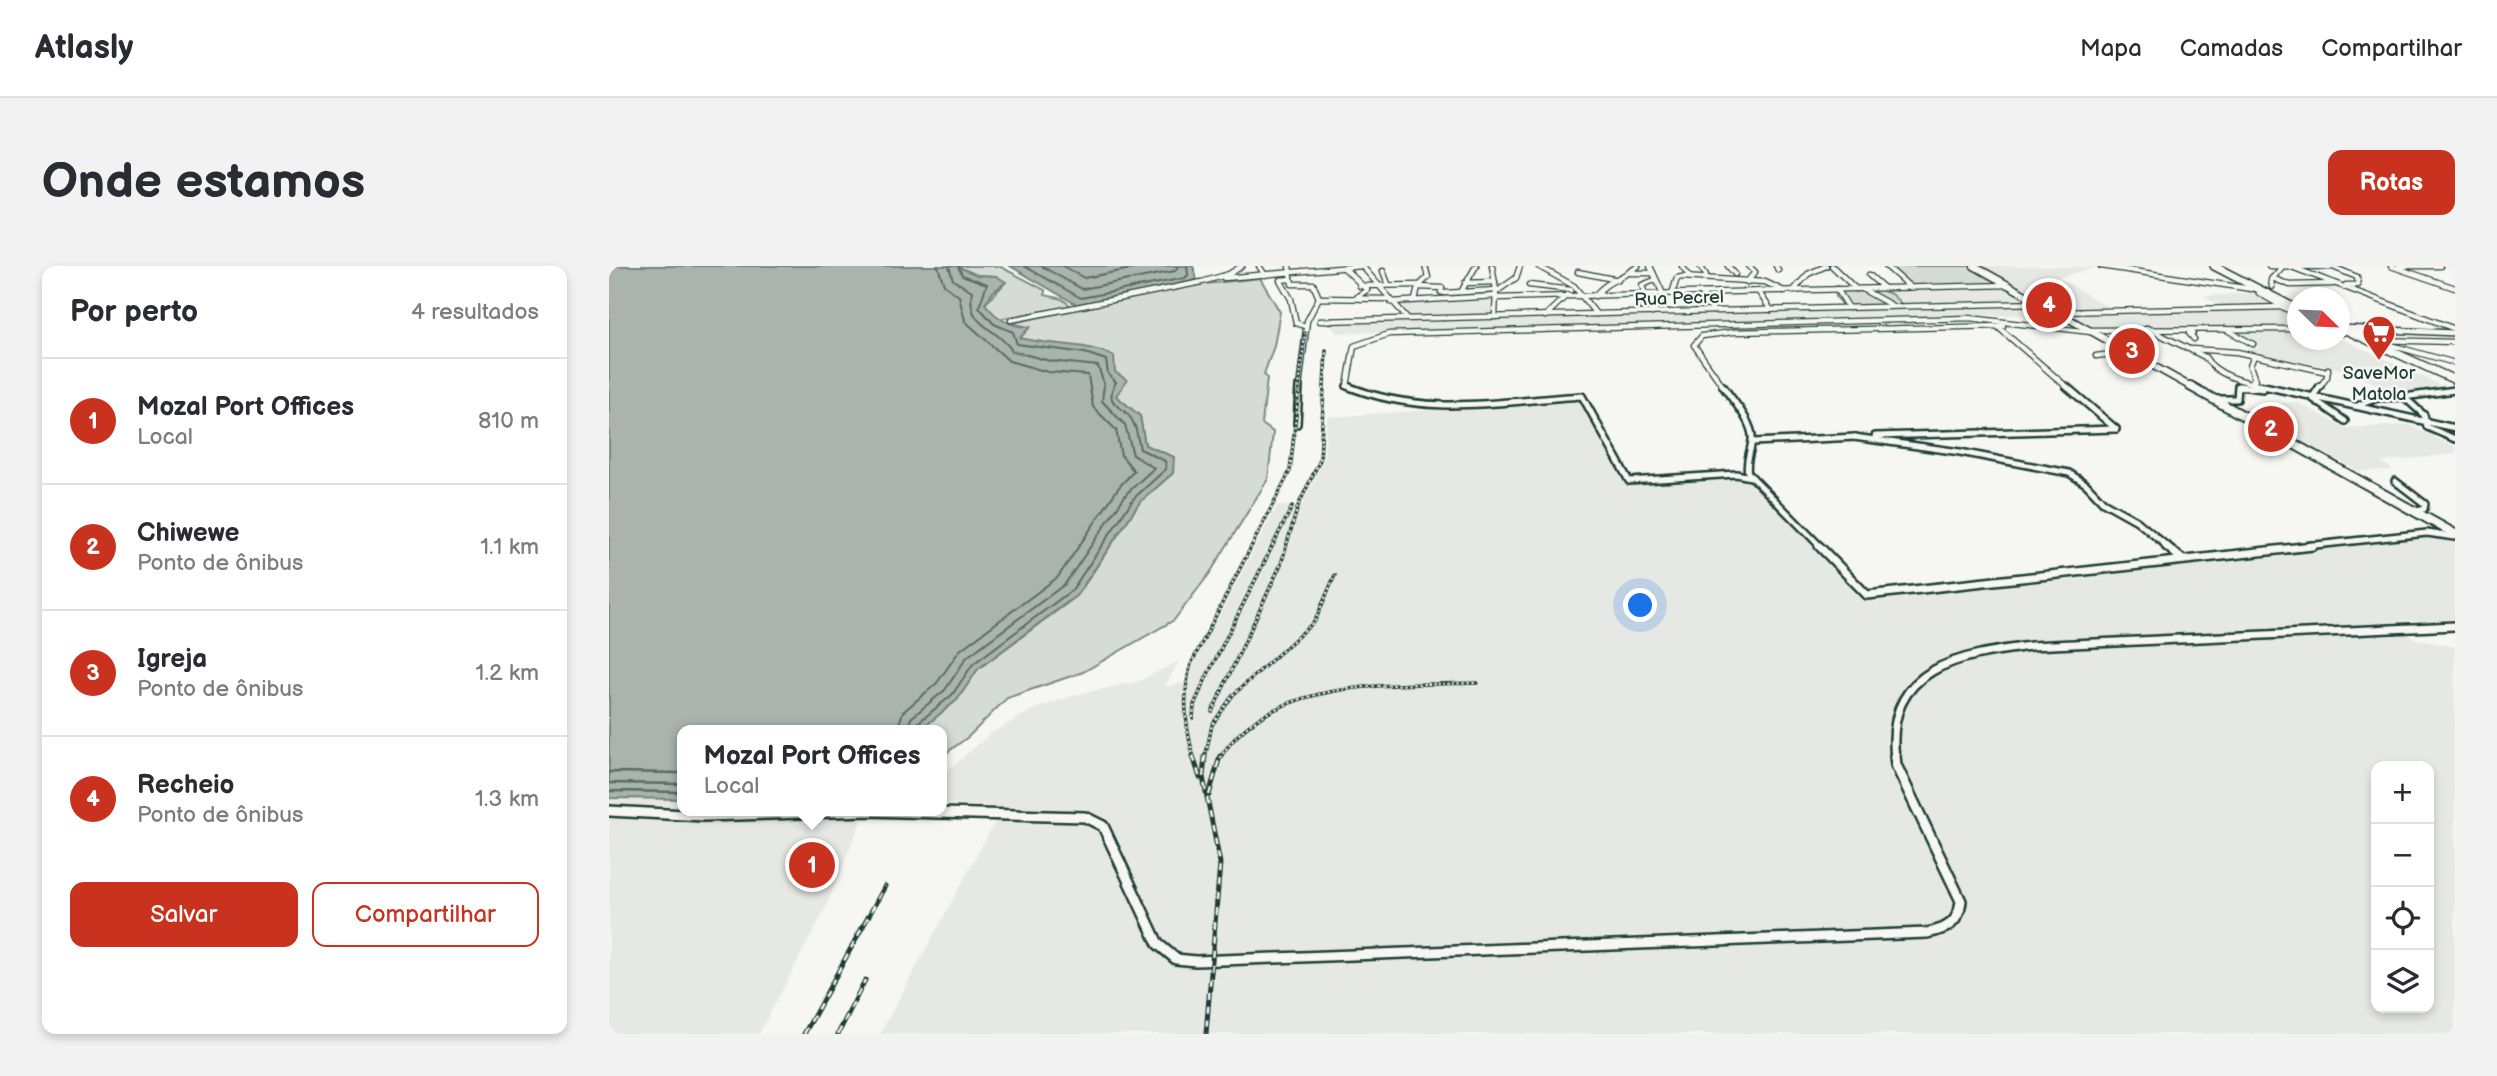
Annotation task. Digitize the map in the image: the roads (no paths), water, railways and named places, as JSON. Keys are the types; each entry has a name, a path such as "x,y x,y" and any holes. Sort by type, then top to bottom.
{"highway":[{"path":"2216,266 2287,300"},
{"path":"2216,266 2287,300"},
{"path":"2350,332 2455,381"}],"main road":[{"path":"1974,266 2413,510 2455,536"}],"street":[{"path":"1218,278 1242,266"},
{"path":"1259,266 1265,275"},
{"path":"1289,266 1293,284 1313,284 1319,298"},
{"path":"1011,320 1218,278 1362,266 1408,319"},
{"path":"1415,300 1419,286 1428,277 1425,266"},
{"path":"1461,292 1476,266"},
{"path":"1492,266 1496,294 1495,317"},
{"path":"1297,424 1305,326 1310,307 1319,298 1415,300 1496,294 1516,278 1520,266"},
{"path":"1538,266 1574,282 1595,314"},
{"path":"1545,316 1566,296 1586,266"},
{"path":"1595,296 1601,286 1619,280 1638,266"},
{"path":"1650,266 1665,294"},
{"path":"1682,266 1689,276 1759,291 1771,310"},
{"path":"1672,294 1677,278 1705,275 1700,266"},
{"path":"1728,266 1735,274"},
{"path":"1747,282 1755,272 1749,266"},
{"path":"1793,290 1808,274 1826,266"},
{"path":"1832,266 1859,289 1893,307"},
{"path":"1886,266 1910,288"},
{"path":"2101,266 2251,289"},
{"path":"2207,266 2287,309"},
{"path":"2269,266 2333,266 2357,277 2358,285 2290,285 2272,278"},
{"path":"2391,266 2440,266"},
{"path":"2391,266 2455,288"},
{"path":"2272,287 2272,278 2282,267"},
{"path":"2290,267 2455,331"},
{"path":"1344,268 1367,290 1358,296 1362,299"},
{"path":"1383,271 1388,284"},
{"path":"1630,273 1653,273"},
{"path":"1869,275 1884,288"},
{"path":"1697,278 1699,293 1713,311"},
{"path":"1291,279 1280,280 1291,299 1296,323 1305,326"},
{"path":"1647,295 1642,285 1655,279"},
{"path":"1529,285 1619,280"},
{"path":"1465,283 1495,282"},
{"path":"1725,282 1772,283 1784,291"},
{"path":"1360,286 1419,286 1442,288 1444,293 1595,296 2009,285"},
{"path":"1837,289 1849,308"},
{"path":"1771,291 1782,298"},
{"path":"1730,292 1730,311"},
{"path":"1651,313 1665,294"},
{"path":"1640,307 1647,295"},
{"name":"Rua Pecrel","path":"1320,321 2040,303"},
{"path":"2057,312 2284,307"},
{"path":"1751,477 1736,474 1629,481 1582,396 1435,407 1379,400 1347,386 1354,346 1370,338 1389,334 1969,318 2091,331 2147,328 2287,329"},
{"path":"1795,322 1797,330"},
{"path":"2006,324 1998,327 1714,334 1702,336 1695,342 1715,377 1743,415 1754,442 1746,464 1751,477 1867,596 2427,533 2455,536"},
{"path":"2071,329 2077,324"},
{"path":"1754,442 2116,429 1998,327"},
{"path":"2147,328 2205,357 2216,370 2274,389"},
{"path":"2187,328 2194,340"},
{"path":"2224,328 2253,344"},
{"path":"2350,330 2455,331"},
{"path":"2350,331 2455,363"},
{"path":"2376,340 2455,342"},
{"path":"2114,344 2138,343"},
{"path":"2189,349 2228,351 2327,370 2313,395"},
{"path":"2096,356 2128,352"},
{"path":"2251,381 2255,380 2250,373 2249,364 2255,356"},
{"path":"2212,399 2237,399 2238,386 2274,389 2313,395 2455,428"},
{"path":"2359,405 2377,398 2455,390"},
{"path":"2313,395 2317,403 2346,421"},
{"path":"2404,397 2424,415 2428,428 2455,439"},
{"path":"1854,437 1961,452 2069,473 2086,484 2103,502 2137,520 2183,560"},
{"path":"2395,481 2425,503 2424,509 2413,510"},
{"path":"2427,533 2432,526 2429,519"},
{"path":"947,813 1086,817 1103,826 1158,944 1177,959 1927,933 1944,930 1954,924 1960,913 1961,901 1899,770 1892,747 1892,722 1900,702 1918,679 1930,671 1977,652 2031,646 2455,626"},
{"path":"609,811 677,815"}],"water":[{"path":"609,266 956,266 977,275 996,276 1006,282 993,292 985,304 1005,321 1030,327 1020,338 1091,348 1114,356 1115,372 1127,380 1116,396 1140,416 1145,445 1174,457 1173,473 1140,502 1077,595 978,669 957,700 926,725 677,725 677,799 609,798"},
{"path":"1010,266 1193,266 1197,280 1079,306"}],"railway":[{"path":"1194,758 1186,711 1186,687 1191,664 1290,471 1305,333"},
{"path":"1212,712 1281,564 1298,506 1320,460 1326,350"},
{"path":"1193,718 1194,705 1207,676 1292,507"},
{"path":"1205,758 1212,725 1233,695 1315,621 1335,575"},
{"path":"1220,758 1242,731 1269,712 1301,699 1372,686 1477,683"},
{"path":"1193,756 1200,778"},
{"path":"1205,756 1203,777 1220,863 1206,1034"},
{"path":"1209,795 1220,756"},
{"path":"804,1034 885,886"},
{"path":"838,1034 865,980"}],"place":[{"name":"Recheio","path":"2049,305"},
{"name":"Igreja","path":"2132,351"},
{"name":"SaveMor Matola","path":"2379,362"},
{"name":"Chiwewe","path":"2271,429"},
{"name":"Mozal Port Offices","path":"812,865"}]}
